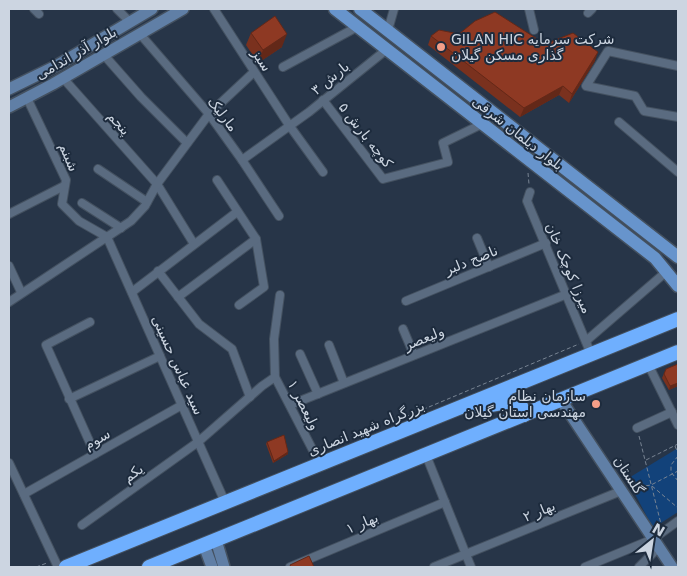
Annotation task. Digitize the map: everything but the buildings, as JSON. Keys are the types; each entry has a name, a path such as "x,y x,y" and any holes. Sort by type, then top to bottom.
{"highway":[{"name":"بزرگراه شهید انصاری","path":"66,567 436,417 589,348 678,319"},
{"path":"149,567 678,352"},
{"path":"436,417 508,400 520,404 524,415"}],"main road":[{"name":"بلوار آذر اندامی","path":"9,89 56,66 152,9"},
{"name":"بلوار آذر اندامی","path":"9,107 183,9"},
{"name":"بلوار دیلمان شرقی","path":"335,9 655,258 672,274 678,286"},
{"name":"بلوار دیلمان شرقی","path":"360,9 678,257"},
{"path":"386,50 388,30"},
{"path":"20,84 27,98"},
{"name":"گلستان","path":"561,400 621,490 658,539 672,567"},
{"path":"210,542 212,567"},
{"path":"210,542 224,567"}],"street":[{"path":"117,9 130,22"},
{"name":"سبز","path":"214,9 254,72 323,172"},
{"path":"388,30 394,9"},
{"path":"529,9 534,30"},
{"path":"283,67 357,27"},
{"name":"مارلیک","path":"140,34 209,114 279,216"},
{"name":"بارش ۳","path":"242,160 386,50"},
{"path":"678,66 614,54 608,51 586,86 635,96 644,111 678,117"},
{"path":"104,55 141,97 188,143"},
{"path":"9,302 21,292 131,221 148,202 157,184 209,114 254,72"},
{"name":"پنجم","path":"63,78 157,184 194,244"},
{"name":"شبنم","path":"27,98 66,180 62,204 79,221 107,237"},
{"name":"کوچه بارش ۵","path":"323,100 383,179 448,162 443,143 482,124"},
{"path":"619,122 678,172"},
{"path":"98,169 148,202"},
{"path":"217,180 256,239 264,287 239,305"},
{"path":"9,214 64,186"},
{"name":"میرزا کوچک خان","path":"530,192 527,201 589,348"},
{"path":"82,203 121,228"},
{"path":"132,292 237,212"},
{"name":"سید عباس حسینی","path":"107,237 225,502"},
{"path":"477,238 489,267"},
{"path":"178,298 256,239"},
{"name":"ناصح دلبر","path":"406,301 546,243"},
{"path":"9,266 21,292"},
{"path":"158,271 198,324 232,349 250,397"},
{"path":"589,348 672,274"},
{"name":"ولیعصر","path":"290,405 566,294"},
{"name":"ولیعصر ۱","path":"280,295 274,339 276,377 320,464"},
{"path":"90,322 46,345 69,399 96,454"},
{"path":"403,329 414,355"},
{"path":"329,345 344,383"},
{"path":"300,354 318,394"},
{"path":"69,399 160,356"},
{"path":"648,364 678,425"},
{"name":"یکم","path":"82,525 198,442 276,377"},
{"name":"سوم","path":"24,494 182,405"},
{"path":"637,428 672,412"},
{"path":"426,455 471,567"},
{"path":"9,463 58,567"},
{"name":"بهار ۲","path":"434,567 621,490"},
{"name":"بهار ۱","path":"290,567 444,502"},
{"path":"639,567 658,539 678,521"},
{"path":"585,567 658,539"}],"path":[{"path":"527,159 530,192"},
{"path":"637,428 651,485 658,539"},
{"path":"645,461 678,444"},
{"path":"675,446 678,452"},
{"path":"678,456 671,465 672,474 678,481"},
{"path":"621,490 651,485 678,471"},
{"path":"651,485 678,508"}],"shaded area":[{"path":"678,448 678,512 653,528 627,479"}],"place":[{"name":"GILAN HIC شرکت سرمایه گذاری مسکن گیلان","path":"441,47"},
{"name":"سازمان نظام مهندسی استان گیلان","path":"596,404"}]}
